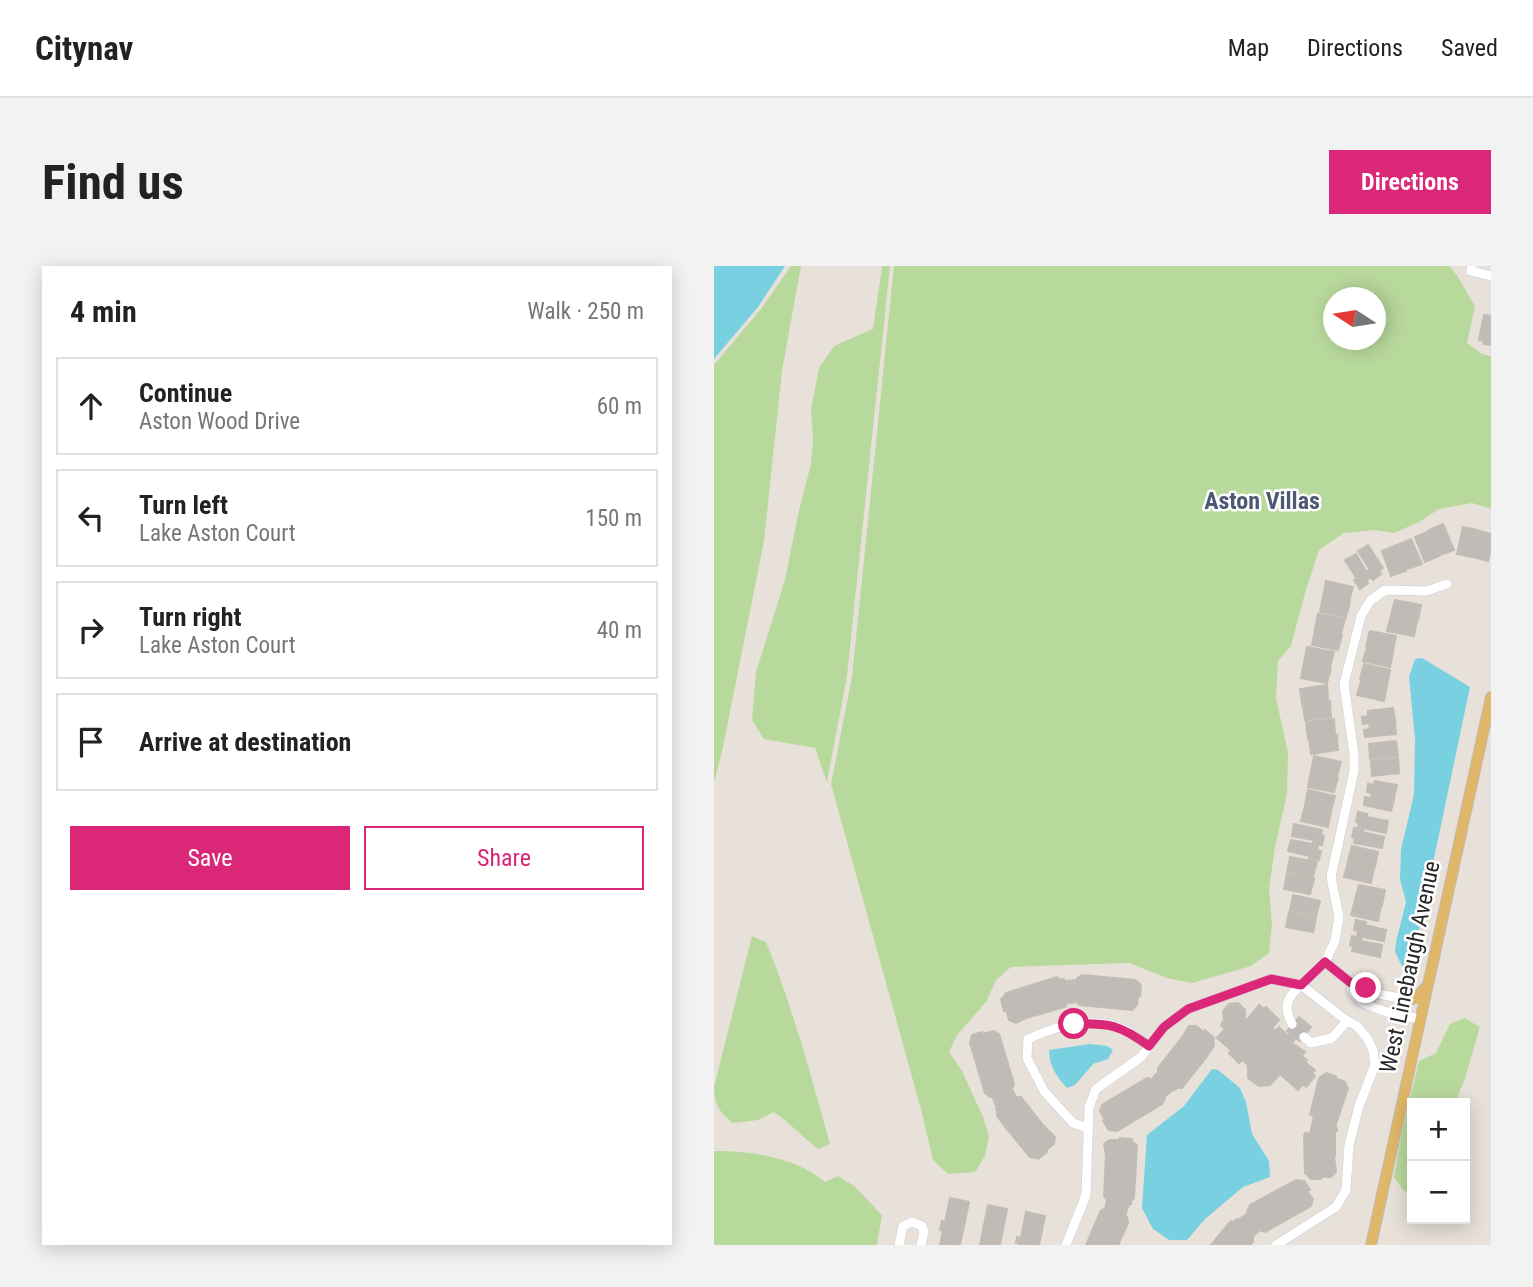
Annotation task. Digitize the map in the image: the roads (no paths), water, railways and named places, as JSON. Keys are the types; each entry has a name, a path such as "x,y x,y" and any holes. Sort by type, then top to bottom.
{"main road":[{"name":"West Linebaugh Avenue","path":"1371,1245 1491,697"},
{"path":"1409,1000 1422,993 1428,982"}],"street":[{"path":"1472,266 1471,271 1491,276"},
{"path":"1292,1024 1286,1006 1293,992 1325,962 1335,941 1339,917 1331,877 1354,771 1344,684 1361,616 1370,601 1385,590 1426,590 1447,584"},
{"path":"1325,962 1351,983 1355,997 1361,1002 1420,1019"},
{"path":"1066,1245 1086,1194 1090,1100 1096,1089 1141,1057 1164,1027 1188,1009 1271,979 1301,985 1357,1026 1373,1050 1375,1065 1359,1106 1349,1145 1346,1190 1336,1207 1276,1245"},
{"path":"1351,983 1359,983 1371,992 1409,1000"},
{"path":"1304,1037 1311,1043 1332,1038 1347,1021"},
{"path":"1088,1128 1073,1123 1044,1091 1027,1058 1028,1039 1051,1029 1098,1023 1122,1028 1149,1046"},
{"path":"899,1245 903,1226 912,1223 922,1226 924,1232 921,1245"}],"water":[{"path":"714,266 785,266 758,307 714,359"},
{"path":"1422,658 1470,687 1412,963 1402,966 1395,952 1406,902 1400,879 1401,850 1414,794 1415,739 1409,677 1415,659"},
{"path":"1090,1044 1107,1046 1113,1050 1108,1059 1093,1064 1075,1085 1067,1088 1054,1071 1049,1050"},
{"path":"1212,1069 1218,1070 1240,1088 1246,1102 1252,1134 1269,1161 1270,1177 1243,1187 1205,1219 1187,1240 1169,1240 1153,1229 1142,1208 1147,1135 1184,1106"}],"district":[{"name":"Aston Villas","path":"1262,501"}]}
